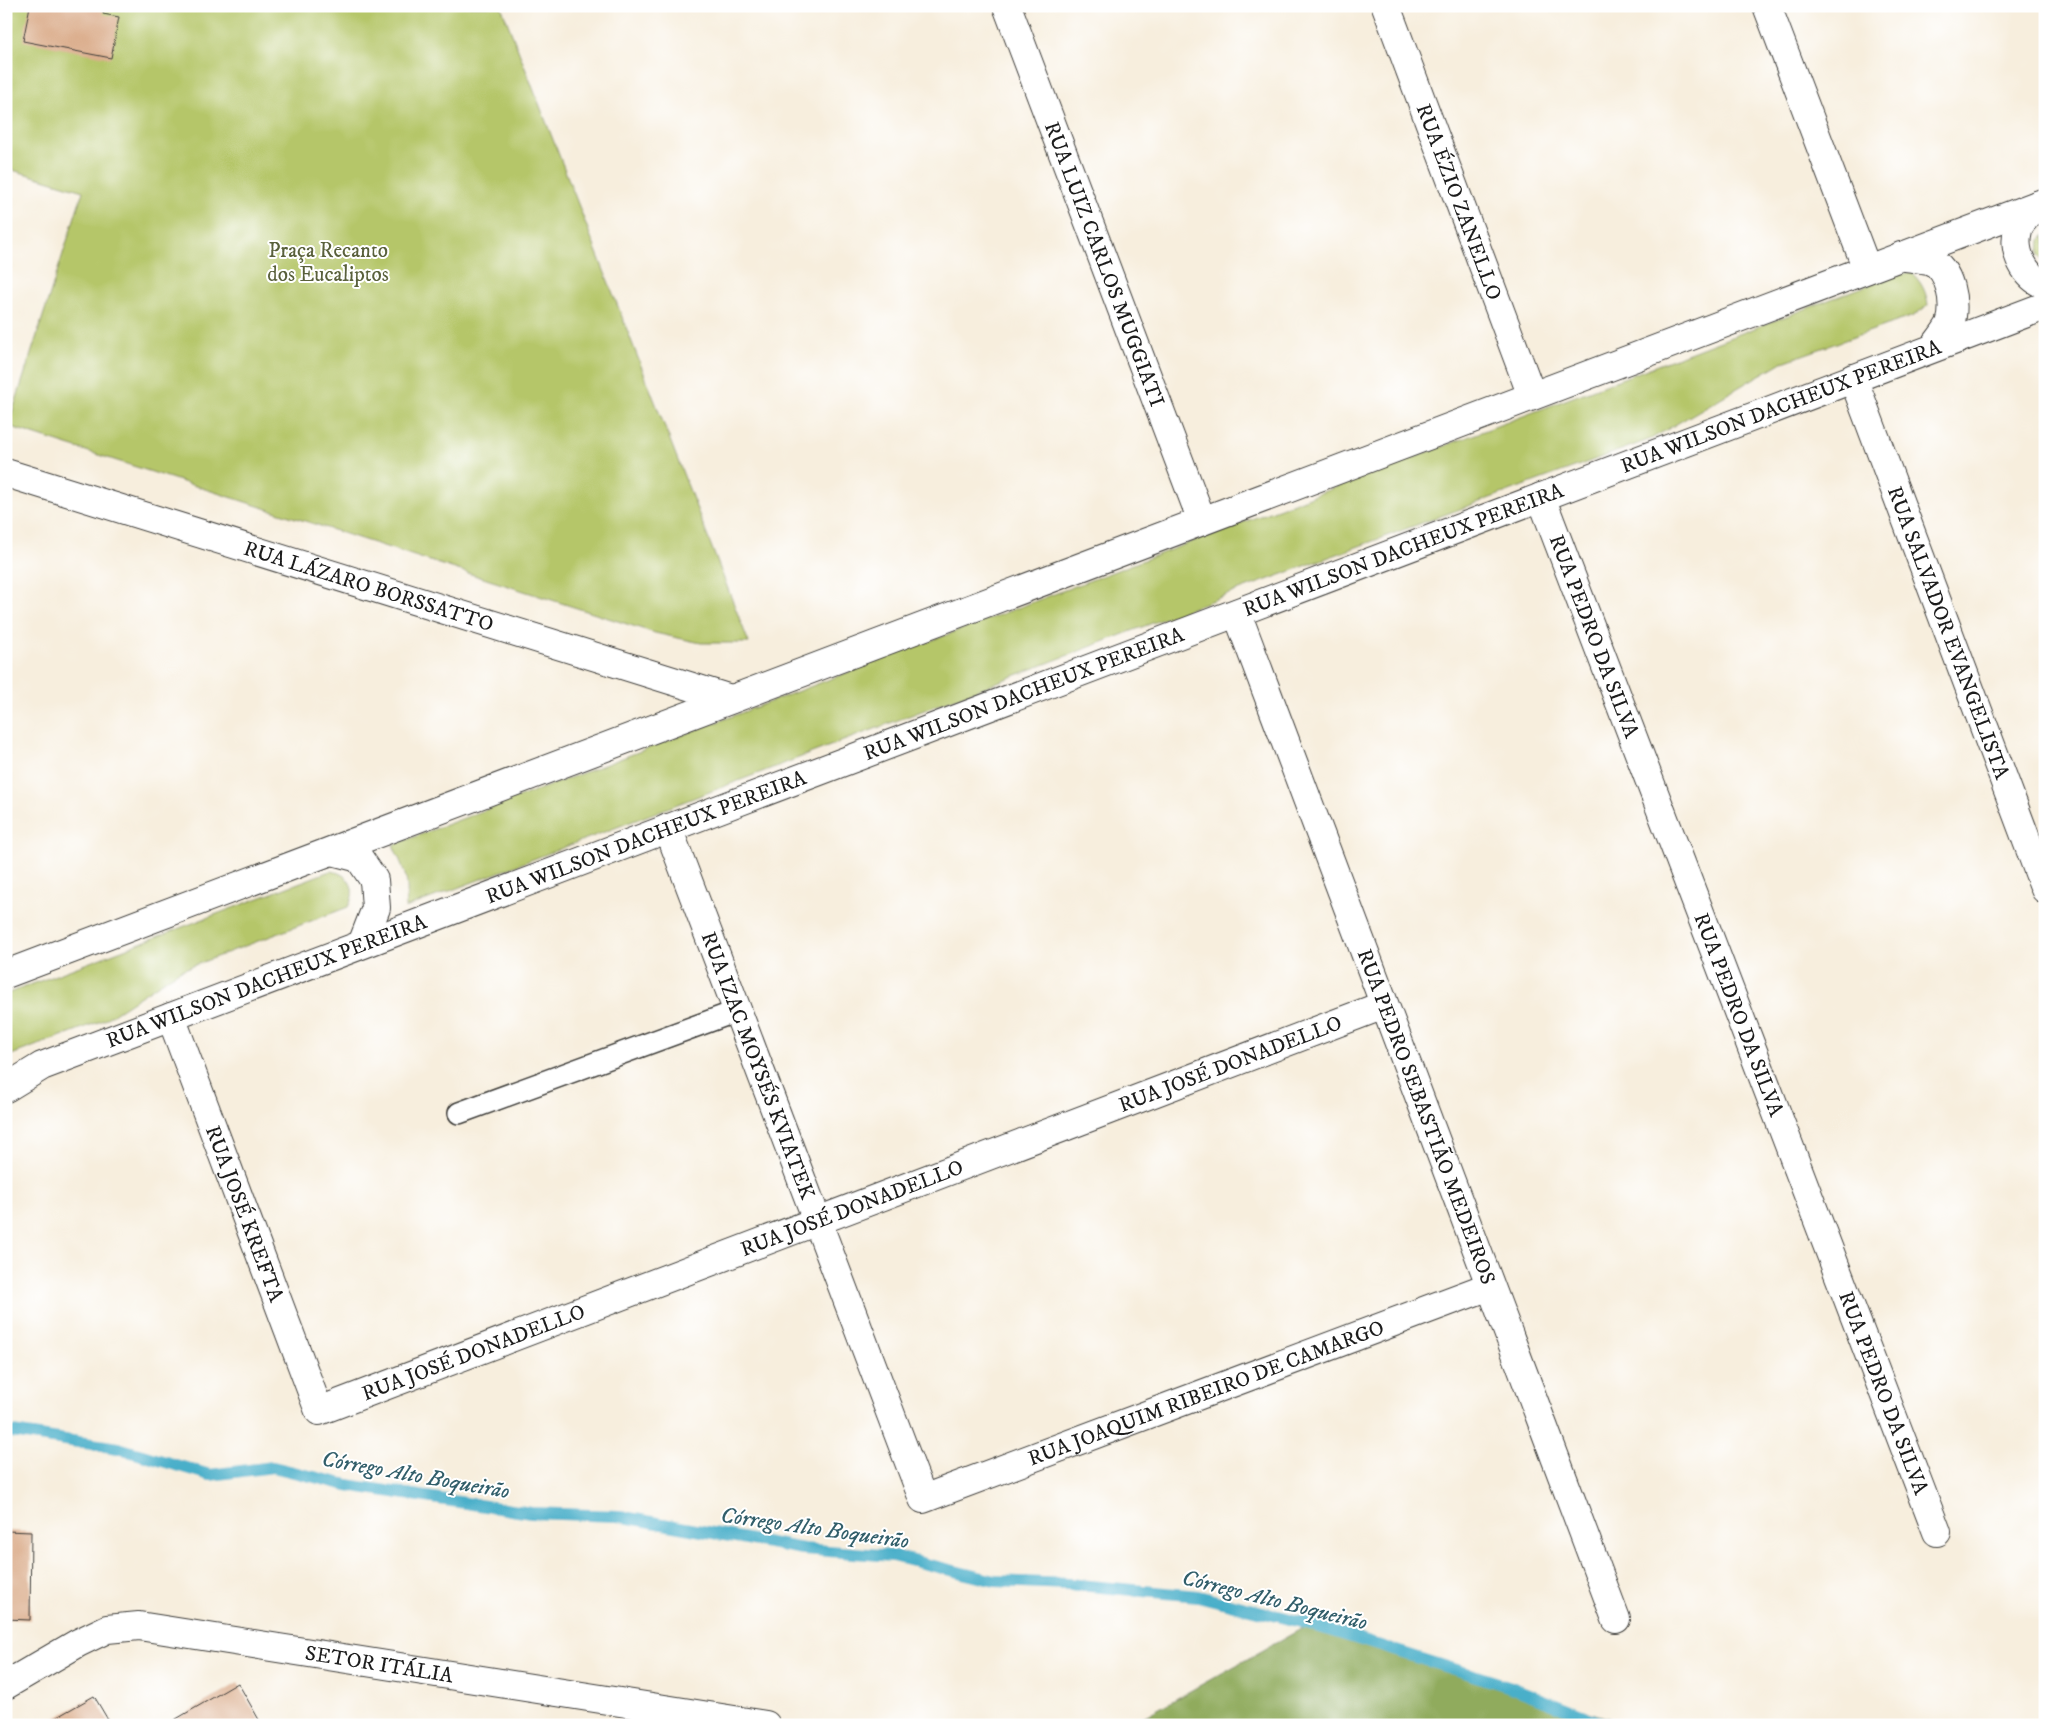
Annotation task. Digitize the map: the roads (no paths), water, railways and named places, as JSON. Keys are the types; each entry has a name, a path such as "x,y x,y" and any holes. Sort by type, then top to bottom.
{"street":[{"name":"RUA LUIZ CARLOS MUGGIATI","path":"1007,6 1202,521"},
{"name":"RUA ÉZIO ZANELLO","path":"1386,6 1532,396"},
{"path":"1767,6 1867,269"},
{"path":"6,974 2041,203"},
{"path":"2041,203 2018,228 2017,246 2020,260 2026,272 2037,282 2045,285"},
{"path":"1901,256 1930,260 1944,270 1950,286 1952,305 1950,324 1934,347"},
{"name":"RUA WILSON DACHEUX PEREIRA","path":"6,1088 42,1066 2045,306"},
{"name":"RUA SALVADOR EVANGELISTA","path":"1853,378 2045,889"},
{"name":"RUA LÁZARO BORSSATTO","path":"6,473 731,699"},
{"name":"RUA PEDRO DA SILVA","path":"1541,497 1937,1532"},
{"name":"RUA PEDRO SEBASTIÃO MEDEIROS","path":"1237,613 1616,1619"},
{"name":"RUA IZAC MOYSÉS KVIATEK","path":"668,828 922,1499"},
{"path":"332,850 359,858 374,880 376,908 362,944"},
{"name":"RUA JOSÉ DONADELLO","path":"319,1411 1384,1005"},
{"name":"RUA JOSÉ KREFTA","path":"171,1017 319,1411"},
{"name":"RUA JOAQUIM RIBEIRO DE CAMARGO","path":"922,1499 1490,1286"},
{"name":"SETOR ITÁLIA","path":"6,1685 107,1628 139,1626 766,1725"}],"lane":[{"path":"459,1113 738,1011"},
{"path":"6,1079 42,1066"}],"waterway":[{"name":"Córrego Alto Boqueirão","path":"6,1431 118,1448 210,1475 273,1467 347,1485 531,1513 618,1516 803,1549 893,1556 995,1581 1068,1584 1198,1596 1310,1624 1511,1687 1607,1725"}],"park label":[{"name":"Praça Recanto dos Eucaliptos","path":"328,262"}]}
